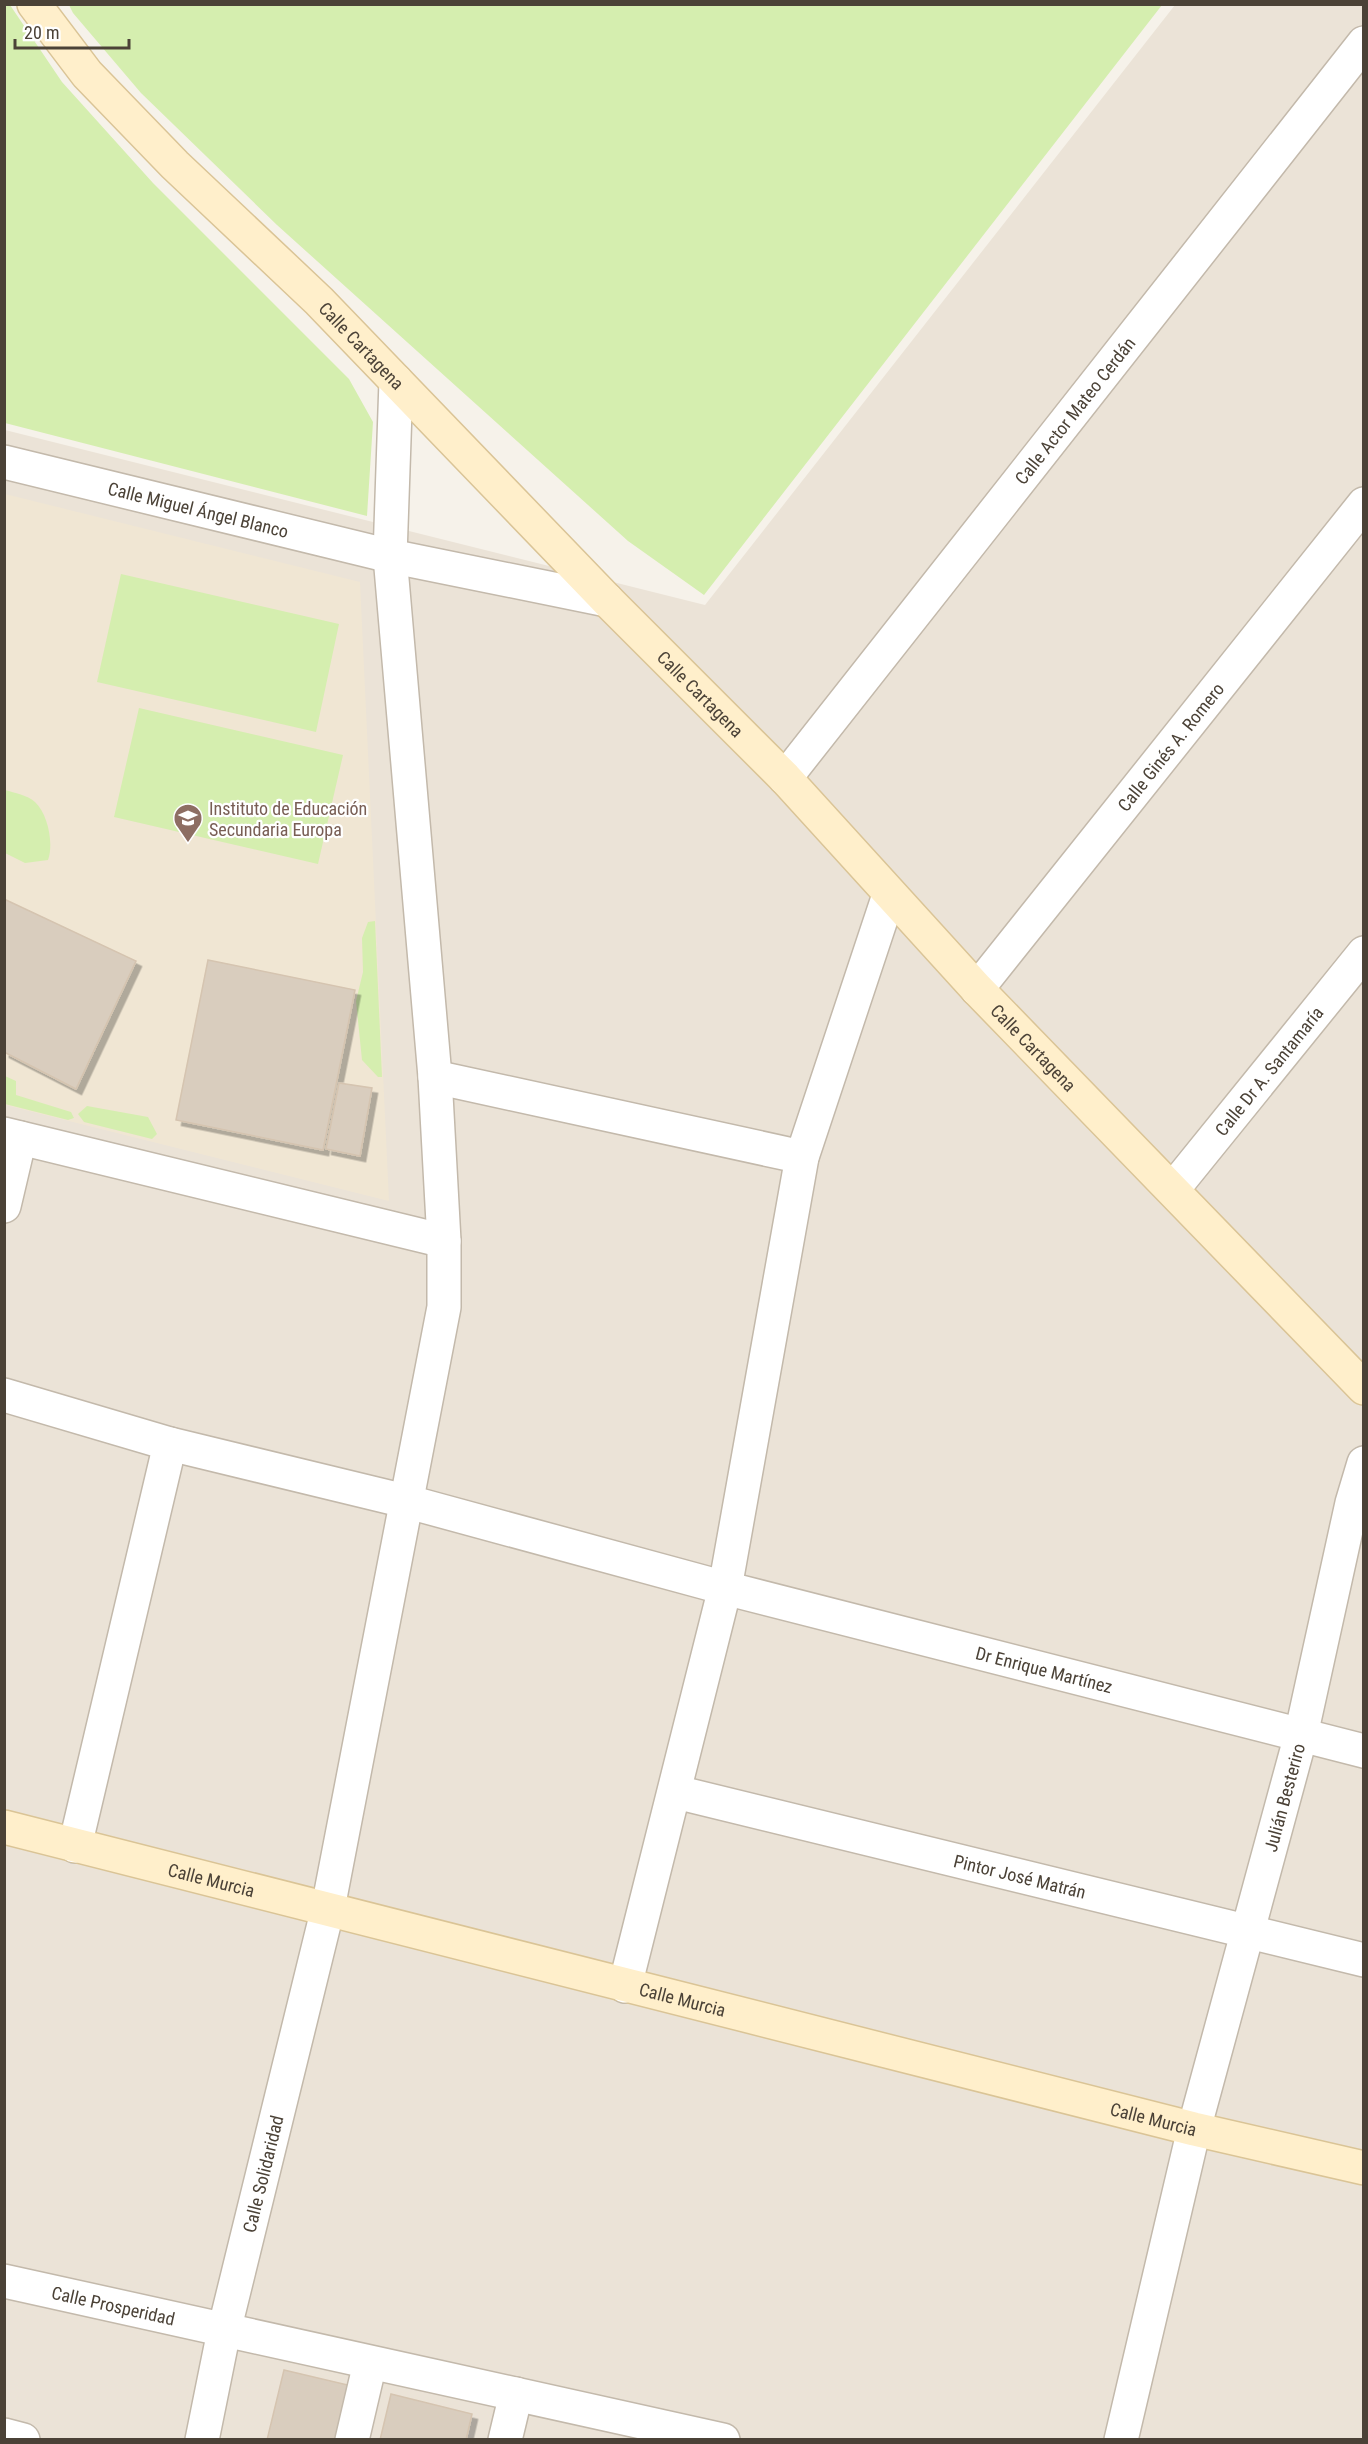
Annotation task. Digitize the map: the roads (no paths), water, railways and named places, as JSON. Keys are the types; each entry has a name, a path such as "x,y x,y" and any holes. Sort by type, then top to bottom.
{"main road":[{"name":"Calle Cartagena","path":"34,4 87,74 175,165 319,301 607,600 785,778 889,895 977,989 1364,1388"},
{"name":"Calle Murcia","path":"4,1827 1194,2129 1364,2168"}],"street":[{"name":"Calle Actor Mateo Cerdán","path":"785,778 1364,44"},
{"name":"Calle Solidaridad","path":"201,2439 224,2331 328,1908 444,1307 444,1241 435,1077 390,555 396,381"},
{"name":"Calle Miguel Ángel Blanco","path":"4,462 390,555 607,600"},
{"name":"Calle Ginés A. Romero","path":"977,989 1364,504"},
{"path":"625,1986 676,1792 725,1588 802,1157 889,895"},
{"name":"Calle Dr A. Santamaría","path":"1173,1190 1364,953"},
{"path":"435,1077 802,1157"},
{"path":"4,1206 13,1136 444,1241"},
{"name":"Dr Enrique Martínez","path":"4,1395 170,1444 405,1501 725,1588 1364,1751"},
{"path":"75,1846 170,1444"},
{"name":"Julián Besteriro","path":"1121,2439 1194,2129 1250,1930 1301,1735 1352,1503 1364,1463"},
{"name":"Pintor José Matrán","path":"676,1792 1250,1930 1364,1960"},
{"name":"Calle Prosperidad","path":"4,2281 723,2439"},
{"path":"352,2439 370,2363"},
{"path":"505,2439 516,2394"},
{"path":"4,2435 24,2439"}],"place":[{"name":"Instituto de Educación Secundaria Europa","path":"188,844"}]}
